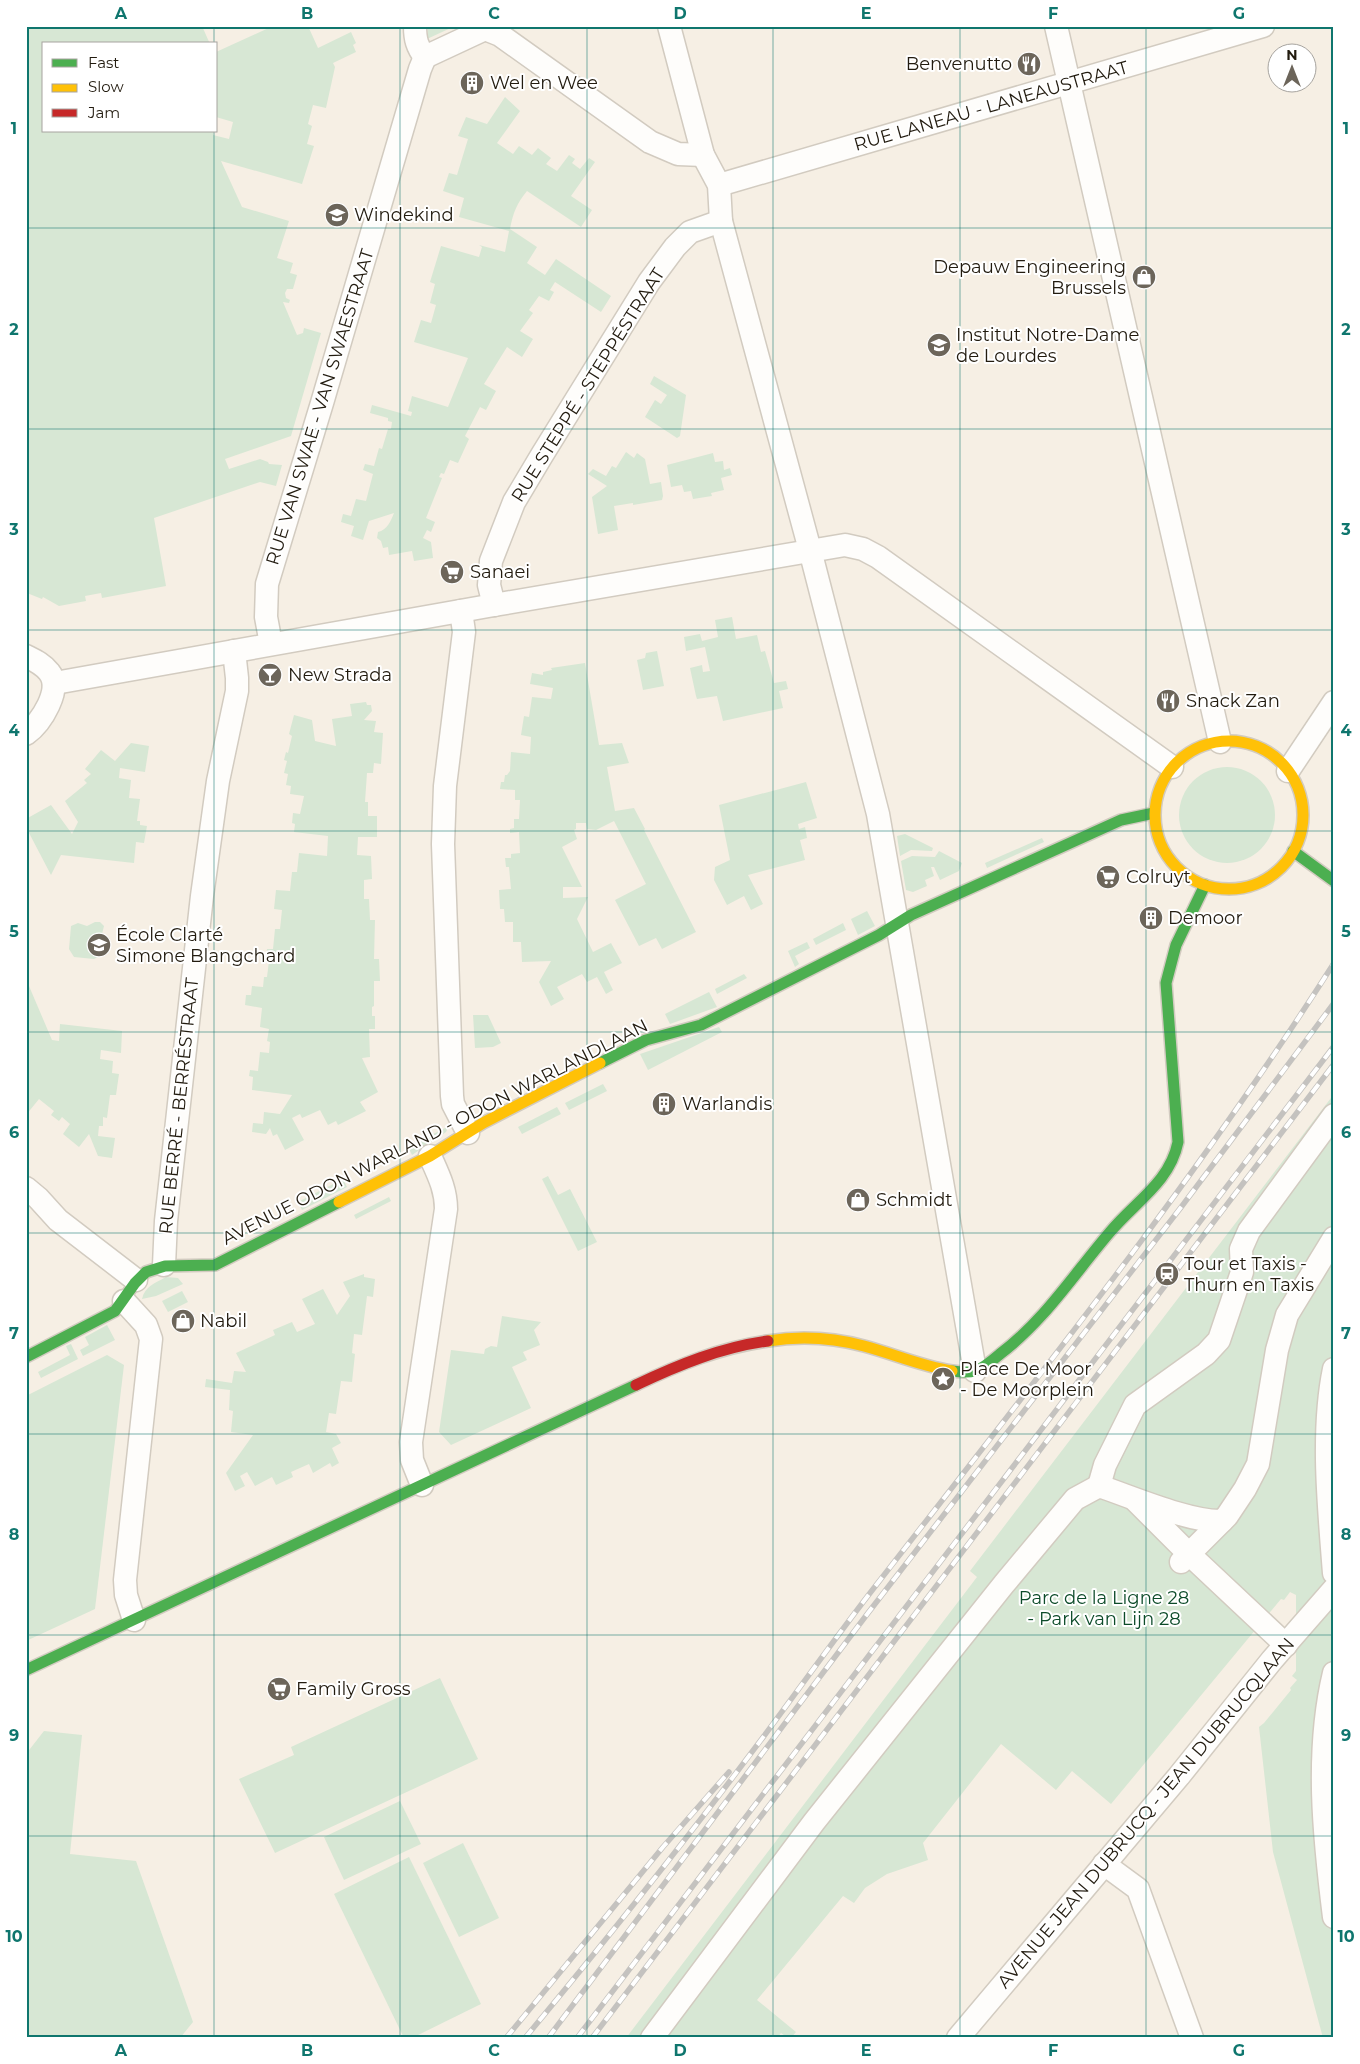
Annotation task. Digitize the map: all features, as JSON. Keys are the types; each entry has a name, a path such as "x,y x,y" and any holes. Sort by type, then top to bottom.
{"street":[{"path":"414,26 414,38 418,48 425,57 485,28 500,35 650,142 678,154 703,154"},
{"path":"669,26 703,154 719,185 720,221 810,550 878,814 975,1371"},
{"path":"1056,26 1220,742"},
{"name":"RUE LANEAU - LANEAUSTRAAT","path":"719,185 1263,26"},
{"name":"RUE VAN SWAE - VAN SWAESTRAAT","path":"271,644 266,617 268,584 425,57"},
{"name":"RUE STEPPÉ - STEPPÉSTRAAT","path":"494,605 489,585 491,561 514,502 649,282 675,247 690,232 720,221"},
{"path":"55,683 845,545 863,548 878,557 1172,767"},
{"path":"461,611 464,632 445,786 443,844 452,1096 453,1104 468,1133"},
{"name":"RUE BERRÉ - BERRÉSTRAAT","path":"164,1265 167,1211 202,896 218,781 237,691 234,651"},
{"path":"26,656 38,662 50,672 55,683 49,706 26,734"},
{"path":"1288,771 1334,702"},
{"path":"1236,741 1258,748 1278,760 1297,785 1303,818 1300,834 1293,851 1281,867 1264,879 1252,884 1225,888 1205,885 1190,878 1177,868 1167,856 1159,841 1154,813 1157,796 1163,781 1172,767 1196,748 1220,742 1236,741"},
{"name":"AVENUE ODON WARLAND - ODON WARLANDLAAN","path":"136,1280 152,1269 164,1265 215,1265 430,1156 483,1124 646,1040 701,1025 879,935 911,915 1121,820 1154,813"},
{"path":"1293,851 1334,880"},
{"path":"26,1670 640,1383 736,1345 771,1339 806,1338 851,1342 932,1368 960,1372 975,1371 1004,1352 1043,1319 1111,1231 1164,1176 1175,1159 1178,1142 1166,983 1167,973 1176,942 1205,885"},
{"path":"652,2038 814,1822 1004,1584 1075,1499 1099,1486 1105,1464 1135,1405 1185,1371 1206,1354 1219,1340 1242,1272 1241,1249 1249,1231 1334,1115"},
{"path":"422,1485 412,1460 411,1442 446,1209 441,1179 430,1156"},
{"path":"26,1188 58,1220 136,1280 124,1302 109,1315 26,1357"},
{"path":"1211,1575 1208,1564 1214,1534 1245,1489 1258,1464 1277,1350 1287,1315 1334,1238"},
{"path":"124,1302 149,1329 151,1339 124,1580 126,1595 134,1620"},
{"path":"1334,1368 1328,1432 1334,1574"},
{"path":"1099,1486 1183,1515 1211,1522 1222,1521"},
{"path":"1133,1498 1185,1558 1211,1575 1291,1639"},
{"path":"1185,1558 1222,1521"},
{"name":"AVENUE JEAN DUBRUCQ - JEAN DUBRUCQLAAN","path":"958,2038 1334,1589"},
{"path":"1334,1673 1325,1721 1324,1754 1328,1860 1334,1917"},
{"path":"1104,1864 1138,1888 1192,2038"}],"green space":[{"path":"26,26 202,26 209,42 42,42 42,132 213,132 213,135 229,139 233,122 218,118 218,51 273,26 308,26 318,48 351,32 356,43 353,45 356,52 333,63 335,67 326,108 313,105 308,124 312,126 307,144 314,146 302,184 221,161 242,207 289,221 277,258 293,263 290,273 297,275 293,289 287,289 285,293 286,298 290,300 289,303 283,302 297,335 303,333 304,328 321,333 291,436 225,459 229,469 260,459 269,464 282,465 276,486 260,482 154,518 166,586 102,598 101,593 85,596 86,601 59,606 43,597 42,599 27,593 29,587 26,586"},
{"path":"428,26 455,26 427,39"},
{"path":"505,97 520,111 497,143 513,154 519,146 532,155 538,148 551,158 546,164 557,171 569,155 575,159 572,163 580,169 589,158 595,162 571,196 592,210 581,227 527,191 518,204 510,229 537,247 527,263 545,275 556,259 611,296 601,312 555,282 550,290 554,292 549,301 539,296 529,310 533,313 520,331 533,339 522,357 507,347 484,384 496,391 486,410 480,407 465,436 469,439 458,463 450,460 444,474 441,473 439,477 442,478 426,518 435,522 431,532 427,530 423,538 431,542 433,558 414,561 412,551 389,555 388,547 383,548 381,541 377,538 378,532 386,527 394,513 369,521 363,540 351,536 354,526 341,522 343,514 351,516 356,499 366,501 373,474 363,470 365,464 374,466 379,448 382,449 388,429 391,429 392,422 388,421 388,418 370,413 372,405 411,416 412,412 408,411 412,396 448,407 468,358 414,342 421,320 431,323 436,305 430,303 435,284 430,282 441,246 479,257 482,247 479,245 505,252 509,231 459,217 464,198 443,191 449,173 457,175 468,139 458,136 466,117 487,124"},
{"path":"654,376 686,395 680,436 677,438 645,417 655,400 661,404 667,395 650,384"},
{"path":"626,452 634,458 637,453 645,459 650,484 661,482 662,500 614,506 618,530 598,534 592,497 607,486 588,474 593,469 606,476 612,466 616,468"},
{"path":"713,453 715,462 723,461 724,470 730,468 732,475 721,478 724,490 711,493 712,496 693,499 691,491 684,492 682,485 671,487 667,465"},
{"path":"732,617 736,639 757,635 761,652 765,651 774,683 786,681 788,689 779,691 783,708 723,721 717,696 697,699 696,696 690,668 702,665 703,672 710,671 705,647 686,651 684,637 700,634 702,641 718,637 715,620"},
{"path":"657,651 664,686 643,690 637,660 645,658 646,653"},
{"path":"585,663 599,745 622,743 629,763 607,767 615,811 634,808 696,932 662,949 656,938 639,946 615,900 646,884 614,821 596,830 587,829 586,823 576,823 576,829 574,830 577,839 562,847 582,887 563,887 563,898 588,897 577,919 593,952 611,943 622,963 604,972 613,990 606,994 597,977 587,982 582,974 557,987 564,999 551,1006 539,982 551,961 522,962 521,942 513,942 513,922 505,922 504,909 500,909 499,890 511,889 509,867 506,867 505,858 511,858 511,854 520,853 519,832 510,833 510,829 514,828 514,819 519,819 520,800 515,800 515,790 500,789 501,782 504,782 505,775 510,771 511,752 530,754 531,737 521,735 524,716 529,717 532,697 551,699 553,688 530,684 532,673 543,675 543,672 552,670 551,668"},
{"path":"366,702 367,705 371,705 372,711 364,720 376,721 374,732 383,733 381,764 374,763 373,773 367,773 365,802 368,802 368,816 377,816 377,837 358,837 357,855 371,856 372,879 364,880 364,899 369,899 370,920 375,920 374,959 379,959 380,981 374,981 372,1016 375,1016 375,1029 369,1029 370,1057 362,1058 378,1092 360,1102 366,1111 338,1125 336,1121 328,1125 320,1110 302,1118 300,1114 292,1118 304,1140 285,1150 277,1134 273,1136 270,1128 266,1134 252,1132 253,1123 263,1124 264,1112 280,1114 292,1095 252,1090 253,1077 249,1076 250,1070 258,1071 260,1052 269,1053 270,1042 267,1041 269,1029 260,1027 262,1008 245,1005 246,995 251,995 252,986 263,987 264,977 267,977 269,961 266,960 267,949 273,949 275,929 280,929 282,910 274,909 276,890 290,891 292,872 297,872 299,853 327,856 328,836 294,832 295,824 292,823 293,813 300,814 304,796 290,794 291,786 286,785 288,774 284,773 287,761 284,760 286,752 288,753 292,736 289,734 294,715 312,720 315,741 336,746 332,719 352,716 350,704"},
{"path":"131,743 149,746 145,772 120,768 119,778 131,780 129,798 140,799 137,821 140,821 140,825 147,826 144,843 136,842 134,863 61,855 51,875 28,831 26,832 26,819 51,805 72,834 78,822 65,801 87,783 84,780 91,774 85,769 101,750 115,761"},
{"path":"1227,767 1245,771 1261,781 1271,797 1275,815 1271,833 1261,849 1245,859 1227,863 1209,859 1193,849 1183,833 1179,815 1183,797 1193,781 1209,771"},
{"path":"806,782 817,818 798,824 799,829 805,827 807,838 800,840 805,860 748,875 763,904 751,910 744,896 727,905 714,880 715,867 730,860 719,805"},
{"path":"905,834 933,848 932,851 911,850 900,856 897,836"},
{"path":"1042,838 1044,842 987,868 985,863"},
{"path":"939,851 962,863 959,871 940,880 934,867 931,867 934,876 925,880 927,886 913,892 906,890 901,861 912,856 935,857"},
{"path":"867,911 875,926 858,935 851,919"},
{"path":"100,922 104,926 99,946 100,956 94,959 74,957 69,949 71,926 78,923 87,926"},
{"path":"843,923 846,930 816,945 813,939"},
{"path":"807,942 810,948 795,956 799,964 795,967 788,951"},
{"path":"744,974 747,978 717,994 715,989"},
{"path":"26,979 52,1040 59,1041 60,1024 122,1031 121,1053 101,1050 100,1059 113,1061 112,1073 119,1074 116,1095 110,1095 107,1118 103,1117 103,1126 99,1126 98,1136 115,1138 112,1158 98,1156 89,1134 79,1147 63,1134 70,1124 62,1117 59,1121 51,1115 54,1111 39,1099 26,1115"},
{"path":"709,992 717,1007 670,1024 665,1014"},
{"path":"473,1015 488,1015 501,1043 493,1047 475,1048"},
{"path":"719,1027 722,1032 648,1070 640,1054"},
{"path":"603,1084 607,1091 569,1110 565,1103"},
{"name":"Parc de la Ligne 28 - Park van Lijn 28","path":"1334,1094 1334,2038 1323,2038 1273,1852 1259,1727 1291,1690 1290,1688 1297,1680 1292,1676 1296,1671 1296,1595 1290,1592 1284,1600 1281,1599 1111,1804 1072,1771 1056,1790 1001,1744 923,1843 928,1860 887,1874 865,1888 854,1903 843,1896 757,2000 796,2032 791,2038 781,2033 777,2038 626,2038 977,1577 970,1571"},
{"path":"557,1107 561,1114 522,1134 518,1127"},
{"path":"449,1126 446,1132 412,1155 408,1147"},
{"path":"548,1176 558,1195 570,1189 597,1242 578,1251 542,1179"},
{"path":"343,1179 347,1187 302,1210 298,1202"},
{"path":"389,1197 391,1201 356,1219 354,1215"},
{"path":"364,1274 364,1277 375,1279 373,1297 367,1296 362,1335 354,1334 352,1353 355,1354 352,1382 341,1381 336,1414 329,1413 326,1432 336,1434 341,1443 332,1448 339,1463 332,1467 330,1463 313,1473 309,1464 291,1472 293,1477 276,1485 272,1477 255,1486 247,1472 240,1476 245,1486 235,1491 226,1473 253,1435 231,1432 233,1411 229,1410 230,1390 205,1387 206,1379 232,1383 234,1371 246,1372 236,1353 275,1335 273,1330 292,1322 297,1332 315,1324 302,1299 323,1289 337,1315 350,1296 343,1282"},
{"path":"166,1277 178,1278 183,1284 156,1296 142,1299 148,1288"},
{"path":"182,1291 188,1302 168,1312 162,1301"},
{"path":"502,1316 541,1322 534,1330 540,1345 523,1352 527,1360 512,1367 531,1408 451,1445 439,1432 451,1350 484,1354 485,1349 491,1346 497,1347"},
{"path":"107,1325 115,1340 83,1356 80,1350 89,1345 85,1337"},
{"path":"71,1344 78,1359 41,1378 38,1372 70,1355 66,1346"},
{"path":"107,1355 124,1365 95,1609 26,1641 26,1396"},
{"path":"440,1678 478,1759 275,1853 239,1779 294,1755 291,1747"},
{"path":"44,1731 82,1735 70,1854 136,1861 193,2022 180,2038 26,2038 26,1754"},
{"path":"400,1801 421,1844 344,1880 324,1837"},
{"path":"463,1843 499,1918 459,1937 423,1863"},
{"path":"409,1857 481,2004 412,2038 404,2038 334,1894"}],"railway":[{"path":"525,2038 706,1813 863,1603 1113,1279 1227,1123 1334,963"},
{"path":"548,2038 868,1613 1182,1206 1334,1003"},
{"path":"577,2038 1334,1046"},
{"path":"592,2038 1334,1064"},
{"path":"506,2038 663,1847 729,1772"}],"traffic: fast":[{"path":"600,1063 646,1040 701,1025 879,935 911,915 1121,820 1154,813"},
{"path":"1293,851 1334,881"},
{"path":"952,1371 972,1372 978,1370 1016,1341 1045,1312 1110,1232 1150,1191 1168,1169 1178,1142 1166,983 1176,945 1205,885"},
{"path":"26,1357 115,1311 135,1283 146,1272 165,1266 215,1265 339,1202"},
{"path":"26,1670 636,1385"}],"traffic: slow":[{"path":"1229,741 1257,747 1281,763 1297,787 1303,815 1297,843 1281,867 1257,883 1229,889 1201,883 1177,867 1161,843 1155,815 1161,787 1177,763 1201,747 1229,741"},
{"path":"339,1202 430,1156 483,1123 600,1063"},
{"path":"768,1341 804,1338 841,1341 952,1371"}],"traffic: jam":[{"path":"636,1385 717,1352 768,1341"}],"place":[{"name":"Benvenutto","path":"1029,64"},
{"name":"Wel en Wee","path":"472,83"},
{"name":"Windekind","path":"337,215"},
{"name":"Depauw Engineering Brussels","path":"1144,277"},
{"name":"Institut Notre-Dame de Lourdes","path":"939,345"},
{"name":"Sanaei","path":"452,572"},
{"name":"New Strada","path":"270,675"},
{"name":"Snack Zan","path":"1168,701"},
{"name":"Colruyt","path":"1108,877"},
{"name":"Demoor","path":"1151,918"},
{"name":"École Clarté Simone Blangchard","path":"99,945"},
{"name":"Warlandis","path":"664,1104"},
{"name":"Schmidt","path":"858,1200"},
{"name":"Tour et Taxis - Thurn en Taxis","path":"1167,1274"},
{"name":"Nabil","path":"183,1321"},
{"name":"Place De Moor - De Moorplein","path":"943,1379"},
{"name":"Family Gross","path":"279,1689"}]}
